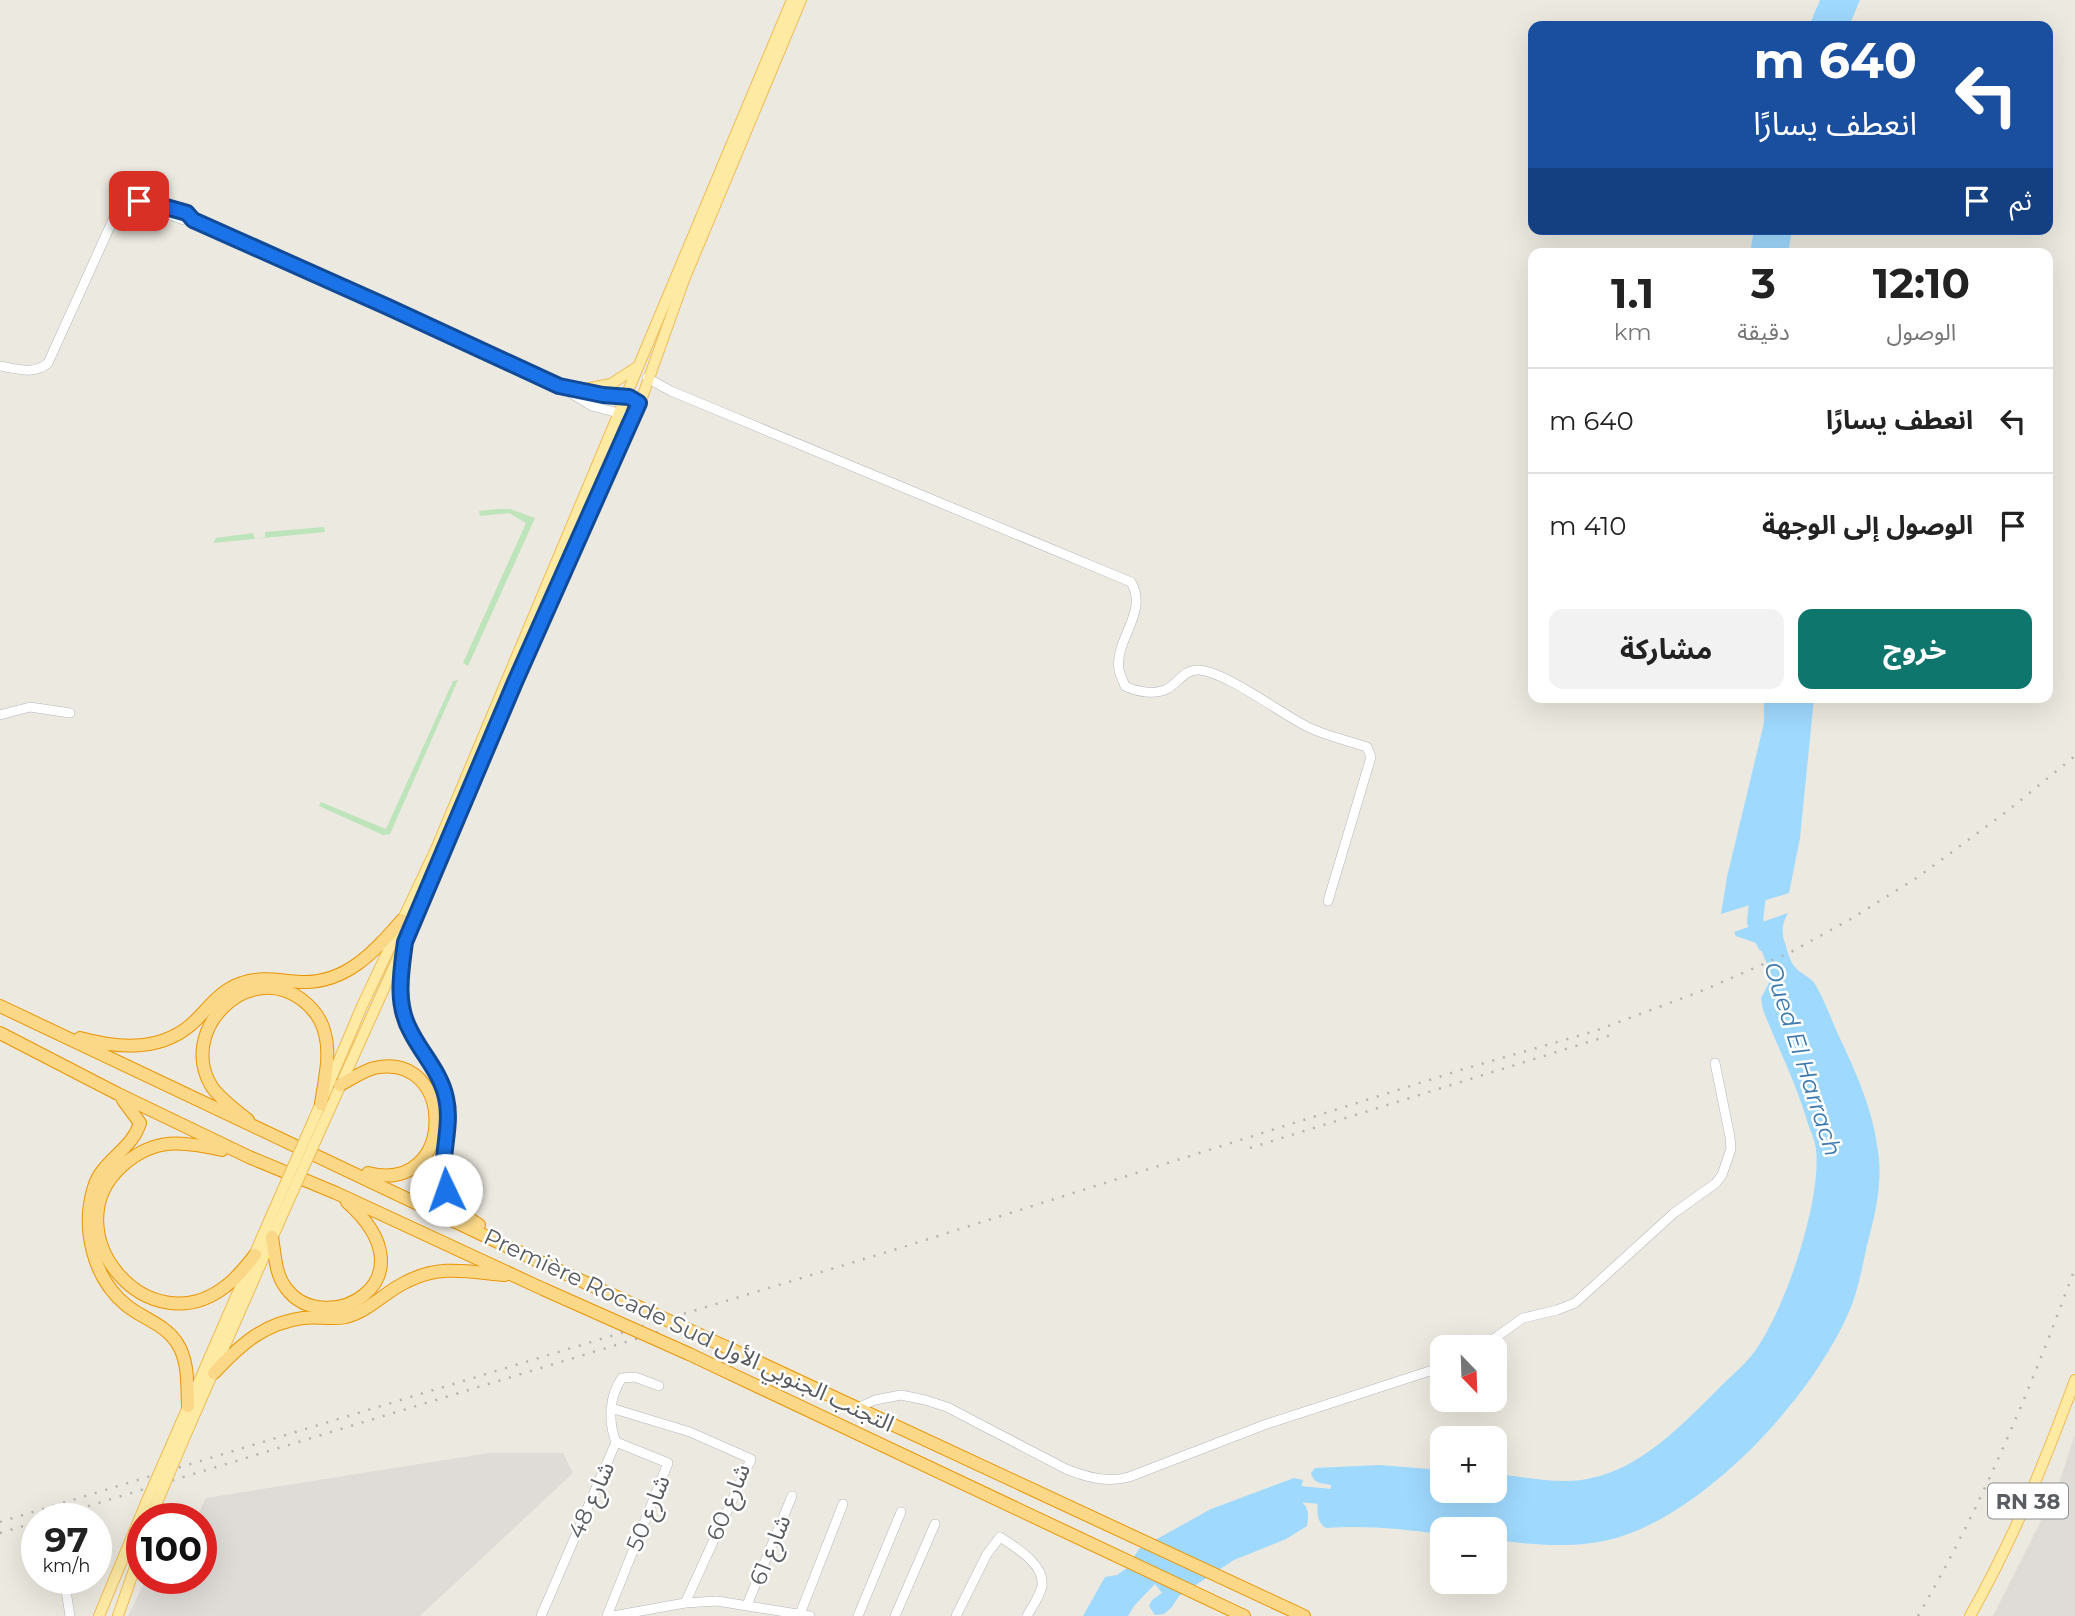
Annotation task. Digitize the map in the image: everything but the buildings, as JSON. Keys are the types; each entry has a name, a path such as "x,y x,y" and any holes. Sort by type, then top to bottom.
{"highway":[{"path":"52,1030 115,1046 132,1047 159,1041 189,1027 220,994 241,983 259,979 321,982 346,972 377,948 402,920"},
{"path":"405,942 400,980 404,1016 411,1033 438,1076 447,1102 443,1168 446,1190 457,1209 466,1217 536,1260"},
{"path":"262,1131 217,1094 209,1081 203,1058 204,1041 213,1019 230,1001 246,992 262,988 284,991 304,1002 318,1018 325,1033 328,1051 321,1104"},
{"name":"Première Rocade Sud التجنب الجنوبي الأول","path":"0,1006 536,1260 1304,1616"},
{"name":"Première Rocade Sud التجنب الجنوبي الأول","path":"0,1033 249,1157 335,1193 689,1354 1244,1616"},
{"path":"340,1085 376,1068 405,1071 417,1077 426,1087 437,1120 431,1146 407,1172 383,1177 342,1167"},
{"path":"118,1094 140,1123 132,1139 100,1172 94,1187 88,1226 92,1249 99,1269 125,1304 161,1326 178,1344 187,1369 188,1406"},
{"path":"249,1157 194,1143 165,1144 149,1148 128,1161 110,1179 97,1215 102,1247 110,1263 130,1288 155,1300 184,1303 212,1295 236,1277 255,1255"},
{"path":"272,1237 278,1275 286,1289 298,1301 313,1307 326,1308 360,1299 379,1278 383,1267 381,1251 371,1228 335,1193"},
{"path":"214,1373 243,1343 276,1324 305,1318 346,1317 380,1300 404,1282 433,1271 452,1269 514,1275"}],"main road":[{"path":"319,1121 321,1104 362,1006 436,849 792,0"},
{"path":"181,1433 188,1406 255,1255 276,1216 319,1121 340,1085 405,942 633,417 684,280 801,0"},
{"path":"579,390 611,384 640,365"},
{"path":"151,1503 181,1433 214,1373 272,1237 276,1216"},
{"name":"RN 38","path":"1970,1616 1993,1576 2037,1481 2075,1380"},
{"path":"99,1616 126,1558"},
{"path":"118,1616 126,1593"}],"street":[{"path":"0,366 30,371 40,369 48,363 116,213 123,205 139,201 184,220 193,220 388,307 559,386 593,406 633,417"},
{"path":"647,378 671,391 1131,582 1136,592 1136,607 1119,659 1119,671 1125,686 1143,692 1167,689 1182,676 1197,669 1215,674 1310,729 1367,747 1371,757 1328,901"},
{"path":"559,386 633,398 639,403"},
{"path":"0,715 30,707 69,713"},
{"path":"1499,1335 1523,1318 1575,1303 1674,1213 1716,1184 1731,1149 1715,1063"},
{"path":"857,1408 875,1400 901,1395 925,1400 947,1407 1066,1469 1080,1475 1112,1481 1129,1477 1264,1425 1430,1371"},
{"path":"611,1408 616,1386 622,1378 635,1377 659,1385"},
{"name":"شارع 48","path":"541,1616 616,1442 612,1430 611,1408"},
{"name":"شارع 60","path":"611,1408 690,1432 751,1459 685,1602"},
{"name":"شارع 50","path":"607,1616 668,1463 616,1442"},
{"name":"شارع 61","path":"747,1605 792,1496"},
{"path":"613,1616 685,1602 717,1601 805,1615 843,1504"},
{"path":"858,1616 901,1512"},
{"path":"895,1616 935,1524"},
{"path":"956,1616 987,1555 1000,1537 1028,1556 1042,1578 1042,1588 1027,1616"},
{"path":"67,1594 70,1616"}],"shaded area":[{"path":"2075,1434 2075,1616 1993,1616 2057,1489"},
{"path":"489,1453 563,1453 573,1473 420,1616 128,1616 139,1594 217,1594 217,1503 204,1503 206,1498"}],"green space":[{"path":"510,509 535,518 468,666 463,663 526,523 509,513 480,516 479,511"},
{"path":"324,527 325,532 256,539 265,537 265,532"},
{"path":"253,533 255,539 213,543 216,538"},
{"path":"458,680 390,834 383,835 319,806 321,802 386,829 453,681"}],"water":[{"path":"1820,0 1860,0 1851,21 1811,21"},
{"path":"1753,235 1791,235 1789,248 1751,248"},
{"path":"1764,703 1814,703 1800,838 1789,893 1721,914 1727,877 1764,723"},
{"path":"1788,913 1783,931 1789,956 1793,965 1815,984 1824,1002 1862,1090 1876,1135 1879,1187 1855,1295 1837,1337 1815,1373 1788,1409 1723,1475 1651,1524 1616,1538 1586,1544 1556,1545 1507,1541 1507,1517 1430,1517 1430,1533 1370,1527 1326,1528 1318,1518 1319,1495 1330,1496 1331,1485 1314,1479 1311,1473 1315,1468 1379,1465 1430,1469 1430,1503 1507,1503 1507,1475 1573,1481 1600,1476 1634,1461 1666,1438 1695,1412 1752,1355 1776,1313 1798,1256 1813,1197 1816,1149 1798,1095 1763,1010 1761,998 1772,977 1759,944 1736,936 1734,932"},
{"path":"1294,1478 1303,1480 1298,1499 1307,1511 1307,1526 1286,1539 1234,1560 1179,1596 1164,1614 1155,1615 1149,1606 1152,1600 1162,1593 1155,1584 1128,1616 1083,1616 1105,1577 1117,1575 1127,1568 1139,1549 1211,1509"}],"waterway":[{"name":"Oued El Harrach","path":"1759,884 1755,922 1765,944"},
{"name":"Oued El Harrach","path":"1278,1497 1299,1494 1342,1498"}],"railway":[{"path":"0,1522 900,1248 1464,1069 1595,1031 1699,992 1789,953 1849,920 1918,877 2006,812 2075,756"},
{"path":"1250,1148 1614,1034"},
{"path":"1918,1616 1963,1532 2004,1446 2075,1268"},
{"path":"98,1503 662,1331"},
{"path":"0,1533 21,1527"}],"route":[{"path":"139,201 187,213 193,220 559,386 629,397 639,403 515,682 405,942 400,980 404,1016 446,1094 448,1112 443,1178 446,1190"}]}
